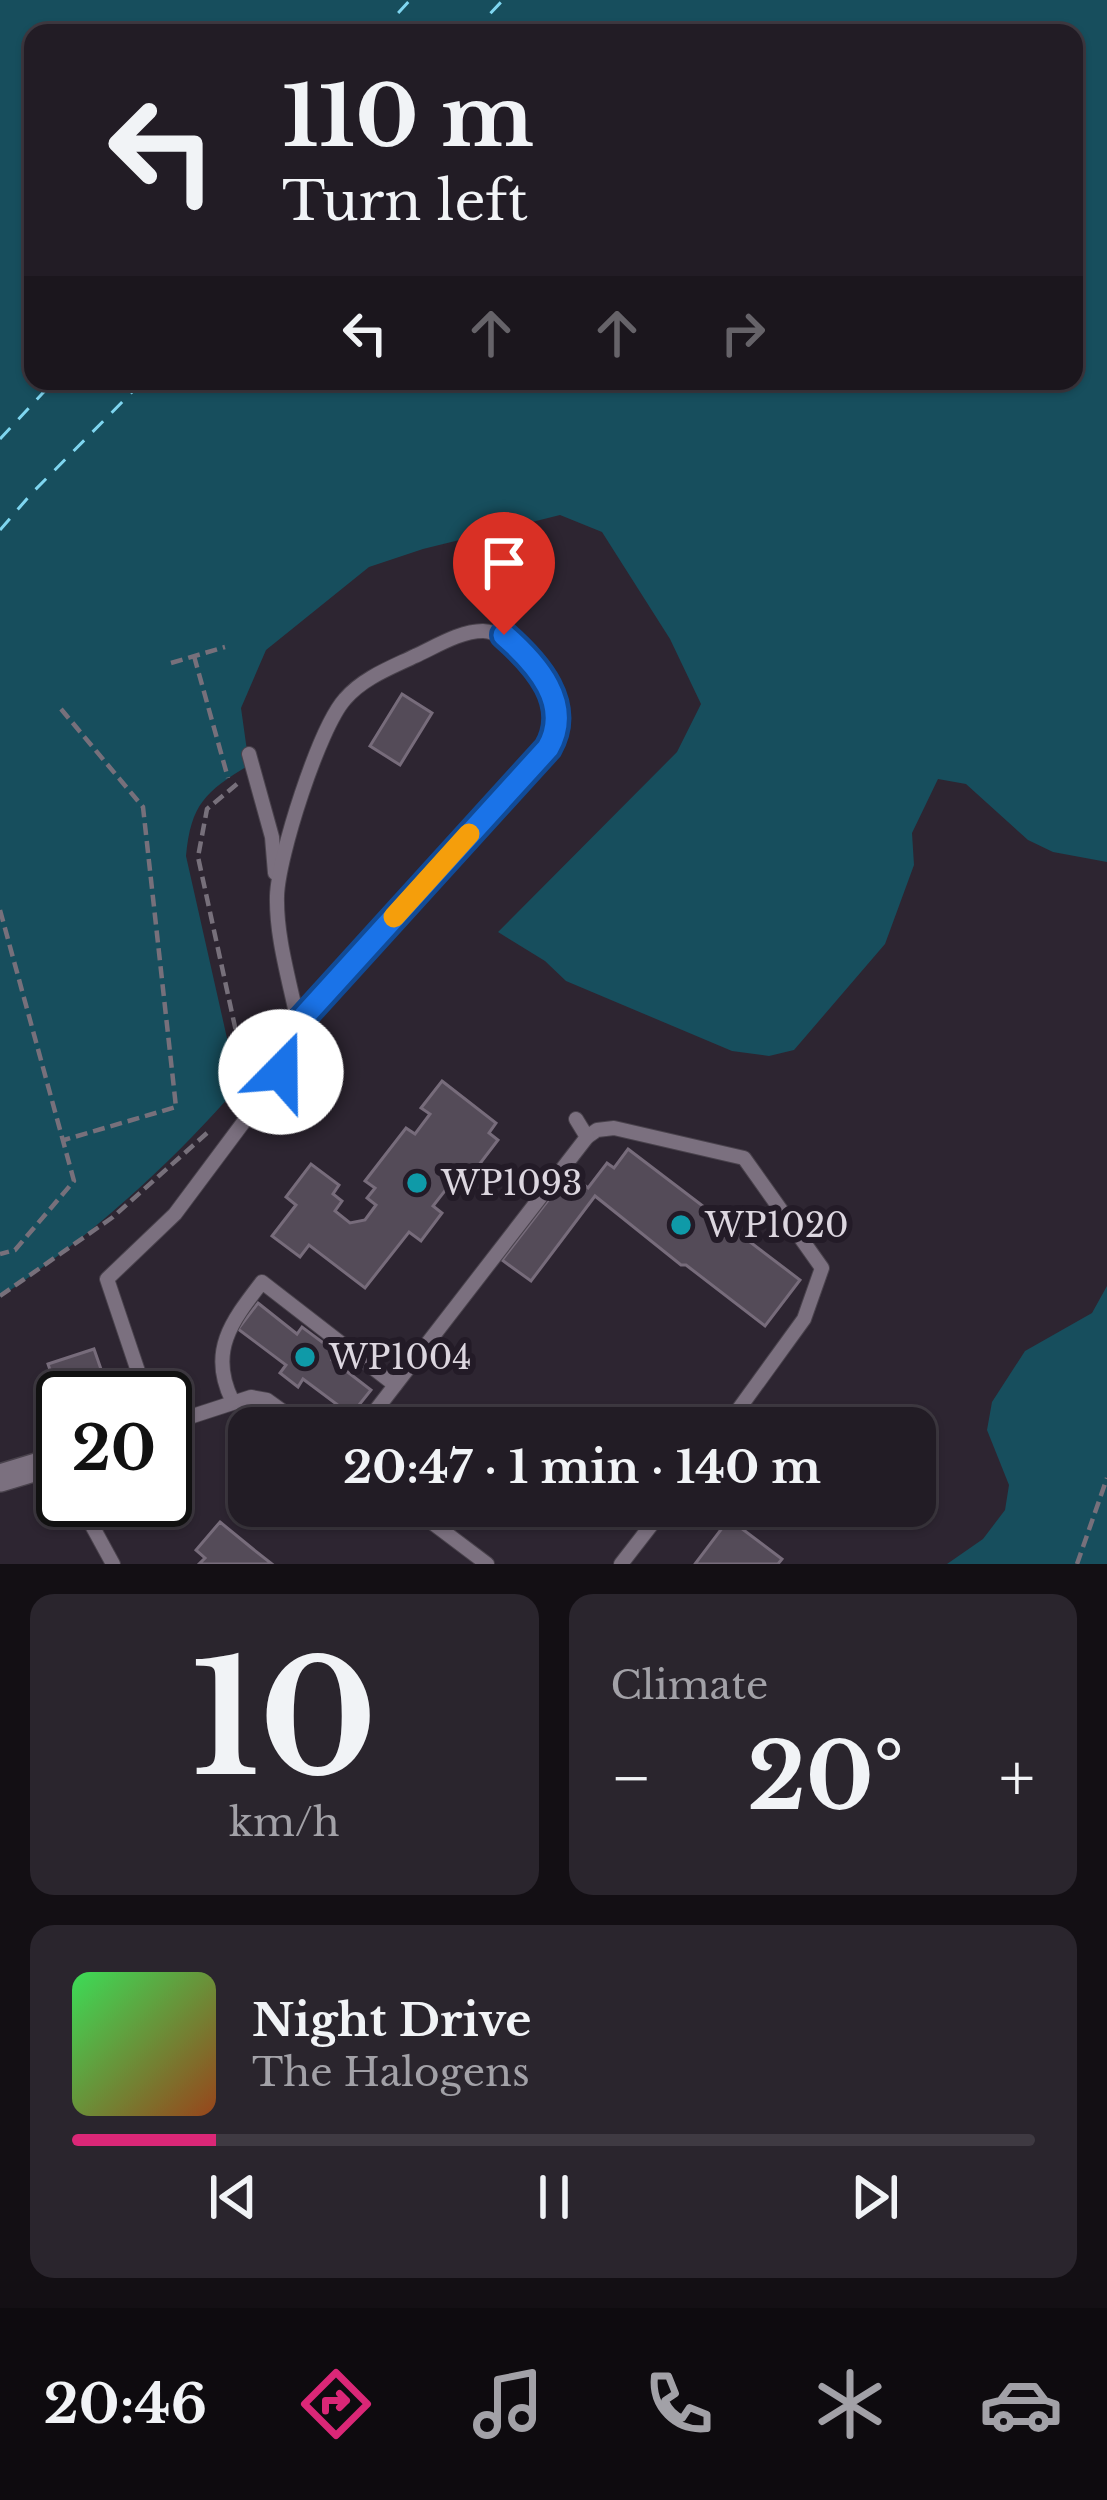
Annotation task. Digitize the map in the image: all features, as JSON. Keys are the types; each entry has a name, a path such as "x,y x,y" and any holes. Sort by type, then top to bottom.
{"street":[{"path":"0,1478 36,1467"}],"lane":[{"path":"138,1371 107,1279 175,1214 281,1072 298,1023 548,748 558,730 559,710 551,692 504,635 484,630 464,634 382,671 346,698 323,737 283,862 277,902"},
{"path":"251,762 272,837 277,902 298,1023"},
{"path":"576,1119 587,1137"},
{"path":"384,1407 395,1385 477,1287 587,1137 614,1128 744,1158 822,1268 804,1319 740,1407"},
{"path":"232,1400 223,1376 224,1338 262,1282 395,1385"},
{"path":"192,1415 251,1397 277,1407"},
{"path":"93,1527 113,1564"},
{"path":"438,1527 487,1564"},
{"path":"621,1564 645,1527"}],"path":[{"path":"171,663 225,646"},
{"path":"194,656 228,778"},
{"path":"61,709 143,806 176,1107 64,1140"},
{"path":"248,1084 198,856 207,809 251,762"},
{"path":"0,910 74,1181 15,1250 0,1254"},
{"path":"0,1296 113,1217 207,1135 220,1118"},
{"path":"1077,1564 1107,1478"}],"water":[{"path":"0,0 1107,0 1107,862 1053,852 1028,840 966,784 938,779 912,833 914,865 885,944 794,1050 769,1056 732,1051 566,981 545,961 498,932 677,752 701,704 670,639 602,532 560,515 369,567 266,650 241,708 249,765 211,792 192,824 186,856 238,1087 126,1200 0,1297"},
{"path":"1107,1286 1107,1564 947,1564 983,1539 1005,1510 1009,1485 987,1430 992,1402 1025,1351 1092,1313"}],"building":[{"path":"402,694 432,713 400,765 370,746"},
{"name":"WP1093","path":"442,1081 496,1123 489,1133 498,1140 456,1195 447,1188 433,1206 442,1213 421,1241 409,1232 365,1288 309,1245 300,1257 272,1236 296,1205 286,1197 311,1164 339,1185 333,1194 342,1201 335,1211 350,1223 365,1220 376,1205 367,1198 375,1188 365,1181 406,1128 415,1134 430,1114 421,1108"},
{"name":"WP1020","path":"628,1149 800,1280 765,1326 595,1196 531,1281 502,1260 569,1173 588,1188 607,1163 614,1168"},
{"name":"WP1004","path":"258,1303 297,1334 302,1327 337,1353 332,1360 371,1390 357,1407 340,1407 303,1379 298,1387 280,1373 286,1365 238,1329"},
{"path":"94,1349 102,1371 50,1371 48,1364"},
{"path":"220,1522 272,1564 199,1564 205,1558 196,1550"},
{"path":"723,1527 740,1527 782,1559 778,1564 695,1564"}],"ferry route":[{"path":"388,24 410,0"},
{"path":"480,24 503,0"},
{"path":"0,439 46,390"},
{"path":"0,530 134,390"}],"slow traffic":[{"path":"394,917 469,834"}],"place":[{"name":"WP1093","path":"417,1183"},
{"name":"WP1020","path":"681,1225"},
{"name":"WP1004","path":"305,1357"}],"route":[{"path":"281,1072 298,1023 548,748 558,730 559,710 551,692 504,635"}]}
